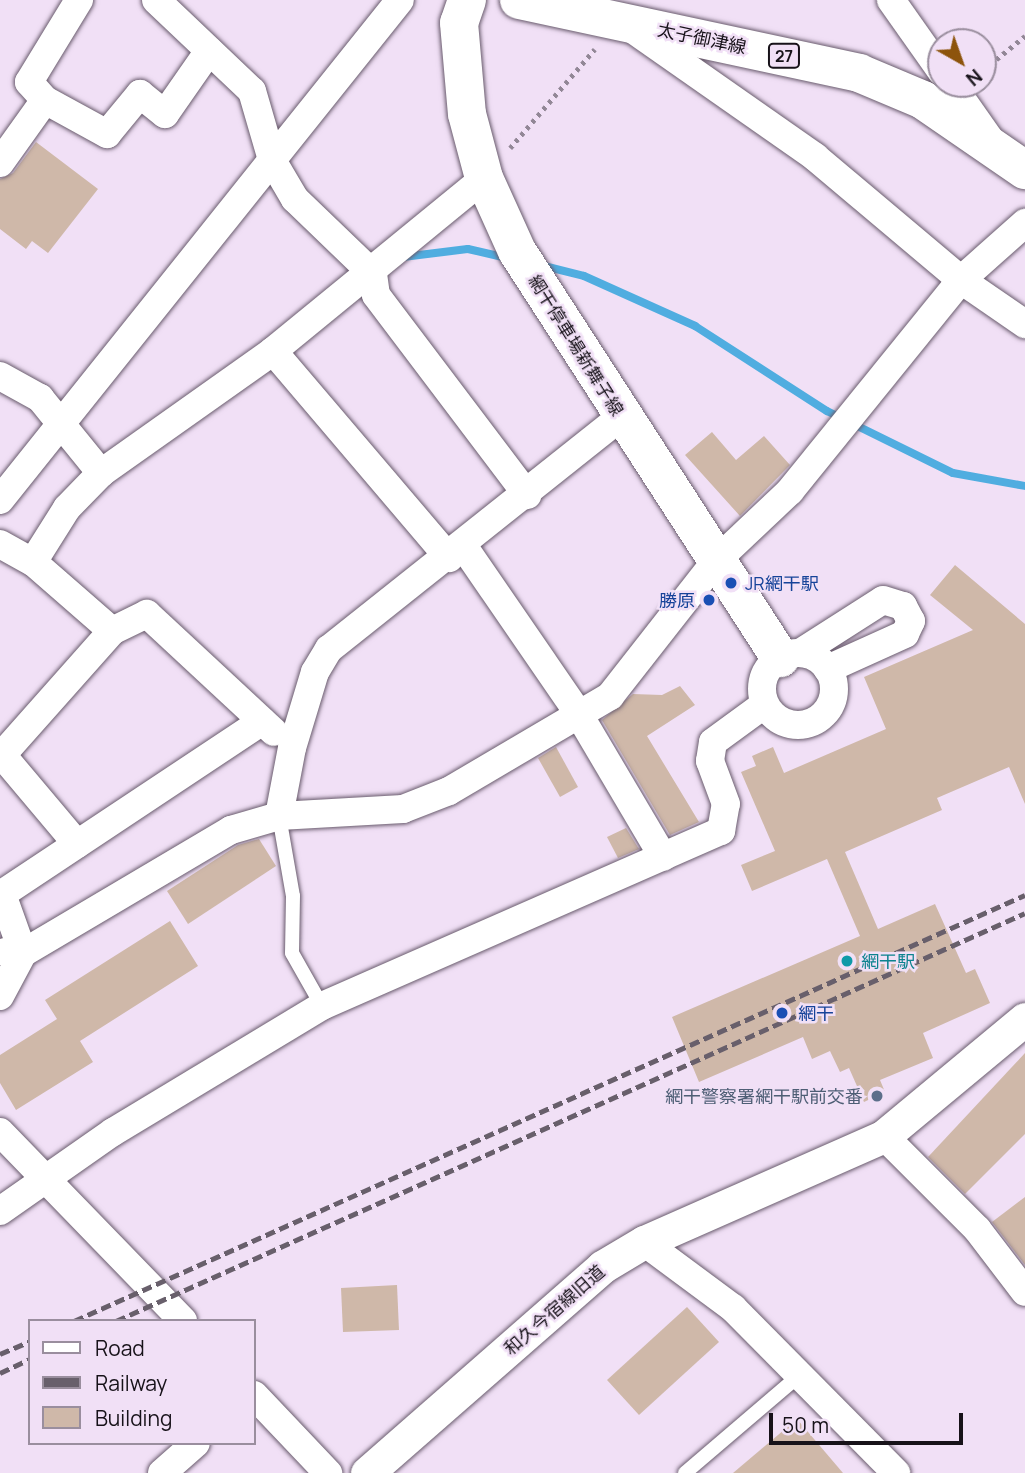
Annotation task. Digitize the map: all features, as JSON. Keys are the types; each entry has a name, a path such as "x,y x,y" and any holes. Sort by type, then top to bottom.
{"main road":[{"name":"網干停車場新舞子線","path":"467,0 459,55 484,178 546,302 716,561 790,656"},
{"name":"太子御津線","path":"519,0 859,73 923,100 990,140 1025,170"}],"street":[{"path":"79,0 29,82 45,100 107,134 140,93 165,114 209,51"},
{"path":"156,0 252,91 280,149 295,199 385,263"},
{"path":"0,500 400,0"},
{"path":"891,0 927,51"},
{"path":"620,21 816,157 961,280 1025,324"},
{"path":"961,98 990,140"},
{"path":"0,163 45,100"},
{"path":"33,562 67,508 101,473 273,351 385,263 484,178"},
{"path":"11,952 175,858 279,816 404,809 449,791 578,713 626,680 716,561 790,491 961,280 1025,223"},
{"path":"385,263 376,295 527,495"},
{"path":"273,351 456,553 578,713 663,858"},
{"path":"0,376 40,398 101,473"},
{"path":"279,816 292,748 315,672 329,649 456,553 621,417"},
{"path":"3,550 33,562 112,631"},
{"path":"790,656 828,669 905,634 911,621 903,606 883,600 790,656 763,683 765,704 781,721 816,721 832,703 828,669"},
{"path":"77,844 2,755 112,631 147,614 292,748"},
{"path":"0,1211 322,1006 721,831 726,804 710,761 713,742 765,704"},
{"path":"0,996 11,952 2,894 262,721"},
{"name":"和久今宿線旧道","path":"367,1473 602,1267 644,1242 884,1136 1025,1019"},
{"path":"0,1132 43,1182 181,1319"},
{"path":"884,1136 977,1229 1025,1292"},
{"path":"644,1242 733,1308 802,1373 896,1473"},
{"path":"256,1397 328,1473"},
{"path":"162,1473 194,1445"}],"lane":[{"path":"279,816 293,896 292,953 322,1006"},
{"path":"685,1473 802,1373"}],"path":[{"path":"484,178 620,21"},
{"path":"997,59 1025,36"}],"building":[{"path":"36,142 98,189 48,253 32,241 26,249 0,229 0,179 13,173"},
{"path":"712,432 736,460 764,436 790,465 740,516 685,455"},
{"path":"955,565 1025,624 1025,804 1009,767 937,798 942,810 845,852 878,929 935,904 966,973 975,969 990,1003 923,1033 933,1058 880,1080 885,1092 864,1102 849,1068 840,1072 830,1051 812,1059 803,1037 699,1082 672,1017 860,936 827,859 752,891 741,865 775,851 741,772 756,766 752,756 773,747 784,773 886,729 864,677 973,630 930,595"},
{"path":"680,686 695,705 647,736 699,822 670,835 602,720 633,694 662,695"},
{"path":"556,747 578,787 560,797 538,758"},
{"path":"626,828 639,849 618,858 607,837"},
{"path":"259,839 276,866 188,924 167,891 238,845"},
{"path":"170,921 198,966 80,1041 93,1062 16,1110 0,1083 0,1055 57,1019 45,1000"},
{"path":"1025,1053 1025,1134 965,1194 928,1157"},
{"path":"1025,1197 1025,1265 992,1222"},
{"path":"397,1285 399,1330 343,1332 341,1288"},
{"path":"687,1307 719,1342 639,1415 607,1380"},
{"path":"797,1419 843,1473 733,1473"}],"waterway":[{"path":"403,257 468,249 507,258"},
{"path":"540,265 584,276 695,326 827,411 953,473 1025,486"}],"railway":[{"path":"78,1319 1025,895"},
{"path":"120,1319 1025,913"},
{"path":"0,1354 28,1342"},
{"path":"0,1373 28,1360"}],"place":[{"name":"JR網干駅","path":"731,583"},
{"name":"勝原","path":"709,600"},
{"name":"網干駅","path":"847,961"},
{"name":"網干","path":"782,1013"},
{"name":"網干警察署網干駅前交番","path":"877,1096"}]}
